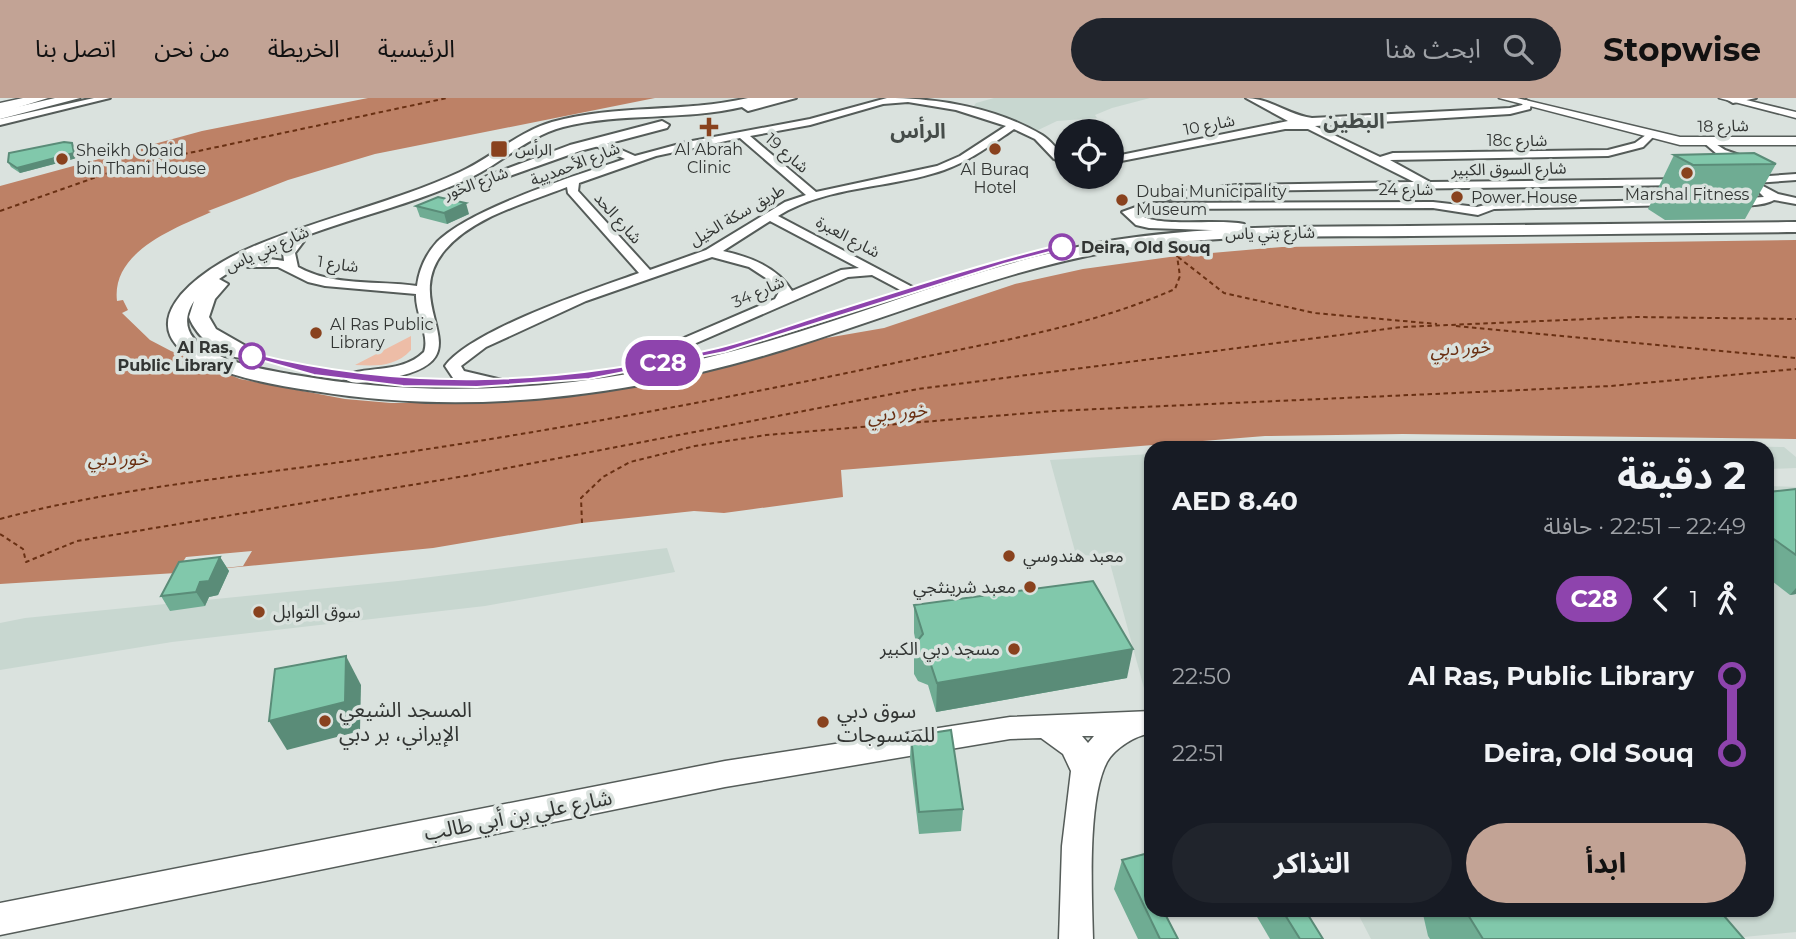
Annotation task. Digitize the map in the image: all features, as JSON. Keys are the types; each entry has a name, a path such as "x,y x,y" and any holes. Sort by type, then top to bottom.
{"highway":[{"path":"2,108 41,98"}],"main road":[{"path":"2,108 19,98"},
{"path":"2,108 73,98"},
{"path":"2,108 82,98"},
{"name":"شارع بني ياس","path":"762,98 711,110 612,116 550,127 526,136 496,159 463,176 394,206 277,242 215,272 192,291 179,309 176,321 178,332 185,343 198,352 228,365 308,385 407,395 517,393 629,380 719,361 1013,268 1075,253 1195,232 1240,227 1796,221"},
{"name":"شارع الخور","path":"248,263 298,241 394,206 595,142 790,98"},
{"name":"شارع بني ياس","path":"248,263 212,290 199,313 200,325 208,336 224,346 280,364 352,378 421,383 496,383 589,376 664,363 750,342 1034,253 1121,236 1195,232 1796,227"},
{"path":"1075,253 1086,247 1129,239 1121,236"}],"street":[{"path":"2,108 106,98"},
{"path":"1250,98 1288,122"},
{"name":"شارع 18","path":"1504,98 1650,135 1709,142 1796,141"},
{"path":"1728,99 1751,98"},
{"path":"889,99 944,106 1012,126 1043,139 1054,154"},
{"name":"شارع الأحمديية","path":"433,338 423,309 426,275 441,247 466,227 510,205 634,159 741,134 818,120 889,99"},
{"path":"1728,99 1779,101 1796,115"},
{"path":"1315,125 1510,111 1527,107 1526,103"},
{"name":"شارع 10","path":"1124,157 1288,122 1315,125"},
{"path":"1315,125 1430,186"},
{"name":"طريق سكة الخيل","path":"496,383 454,371 455,361 481,344 581,298 711,253 769,216 813,195 941,168 964,158 1012,126"},
{"name":"شارع 19","path":"741,134 813,195"},
{"name":"18c شارع","path":"1387,164 1384,159 1393,156 1601,154 1631,149 1645,142 1650,135"},
{"path":"595,142 634,159"},
{"path":"1709,142 1721,152 1757,163"},
{"path":"1770,167 1796,176"},
{"path":"1727,181 1796,176"},
{"path":"1752,180 1770,195 1796,201"},
{"name":"شارع الحد","path":"574,181 572,191 647,274"},
{"name":"شارع السوق الكبير","path":"1152,206 1147,201 1212,190 1699,182"},
{"path":"1718,202 1763,201 1770,198 1770,195"},
{"name":"شارع 24","path":"1152,206 1433,205 1478,211 1493,206 1696,202"},
{"path":"1152,206 1136,206 1129,209 1129,214 1149,224 1219,223 1240,227"},
{"path":"1478,211 1494,224"},
{"name":"شارع العبرة","path":"769,216 911,290"},
{"name":"شارع 1","path":"292,268 289,253 298,241"},
{"path":"711,253 741,258 780,282 786,292 780,302"},
{"name":"شارع 1","path":"248,263 277,261 307,277 324,282 423,291"},
{"name":"شارع 34","path":"664,363 675,348 780,302 846,274 874,271"},
{"name":"شارع 1","path":"382,286 426,275"},
{"path":"352,378 388,375 413,366 431,354 433,338 452,345 481,344"},
{"name":"شارع علي بن أبي طالب","path":"0,919 724,774 1039,725 1144,722"},
{"name":"شارع علي بن أبي طالب","path":"1076,939 1078,848 1090,768 1104,745 1127,729 1144,724"},
{"name":"شارع علي بن أبي طالب","path":"1039,725 1062,735 1079,751 1087,772 1087,782"}],"shaded area":[{"path":"994,98 1150,98 1112,108 1095,115 1097,118 1054,119 1054,122 1032,133 969,113 976,103"},
{"path":"411,336 411,350 399,360 378,365 355,365"},
{"path":"1774,447 1784,447 1796,457 1796,468 1774,469"},
{"path":"1144,454 1144,688 1108,556 1076,555 1050,460"},
{"path":"1774,486 1796,487 1796,932 1723,939 1371,939 1360,917 1774,917"},
{"name":"سوق التوابل","path":"667,548 675,572 485,606 172,642 0,670 0,623 25,618 398,581"}],"water":[{"name":"خور دبي","path":"368,98 655,98 375,154 288,180 208,211 211,212 149,244 124,268 118,283 117,301 123,300 128,310 122,313 150,340 240,379 345,399 391,403 476,403 578,396 679,379 809,341 884,328 1015,284 1083,269 1177,256 1282,247 1796,240 1796,439 1403,434 1144,441 1144,446 841,470 843,497 724,513 694,511 582,523 433,548 176,573 0,584 0,186 202,131"}],"pier":[{"path":"252,551 243,566 176,573 186,557"}],"building":[{"path":"64,142 72,143 74,153 17,168 8,162 9,153"},
{"path":"1754,153 1776,164 1693,165 1674,155"},
{"path":"438,197 466,203 444,213 416,206"},
{"path":"1796,489 1796,555 1774,539 1774,491"},
{"path":"220,557 209,581 200,582 196,592 161,596 179,562"},
{"path":"1093,581 1133,649 937,683 928,656 919,652 914,645 923,634 914,605"},
{"path":"346,656 345,702 269,721 275,669"},
{"path":"951,730 963,809 919,812 911,736"},
{"path":"1144,854 1144,906 1122,860"},
{"path":"1149,917 1167,917 1178,939 1160,939"},
{"path":"1286,917 1309,917 1323,939 1300,939"},
{"path":"1469,917 1725,917 1744,939 1483,939"}],"ferry route":[{"path":"0,211 128,166 447,98"},
{"path":"0,519 135,491 428,449 627,416 1035,334 1106,315 1175,289 1180,276 1177,256"},
{"path":"1178,257 1224,293 1314,313 1437,324"},
{"path":"0,534 23,549 26,562 77,541 471,475 918,389 1402,327 1635,317 1796,319"},
{"path":"1456,326 1796,358"},
{"path":"582,523 581,498 603,477 630,462 695,446 766,435 1054,411 1611,386 1796,369"}],"bus line":[{"name":"C28","path":"252,356 314,372 385,381 477,384 589,376 642,368 721,350 1000,262 1062,247"}],"place":[{"name":"Al Abrah Clinic","path":"709,127"},
{"name":"الرأس","path":"499,149"},
{"name":"Al Buraq Hotel","path":"995,149"},
{"name":"Sheikh Obaid bin Thani House","path":"62,159"},
{"name":"Marshal Fitness","path":"1687,173"},
{"name":"Power House","path":"1457,197"},
{"name":"Dubai Municipality Museum","path":"1122,200"},
{"name":"Deira, Old Souq","path":"1062,247"},
{"name":"Al Ras Public Library","path":"316,333"},
{"name":"Al Ras, Public Library","path":"252,356"},
{"name":"معبد هندوسي","path":"1009,556"},
{"name":"معبد شرينثجي","path":"1030,587"},
{"name":"سوق التوابل","path":"259,612"},
{"name":"مسجد دبي الكبير","path":"1014,649"},
{"name":"المسجد الشيعي الإيراني، بر دبي","path":"325,721"},
{"name":"سوق دبي للمنسوجات","path":"823,722"}],"district":[{"name":"البطين","path":"1354,120"},
{"name":"الرأس","path":"918,130"}]}
